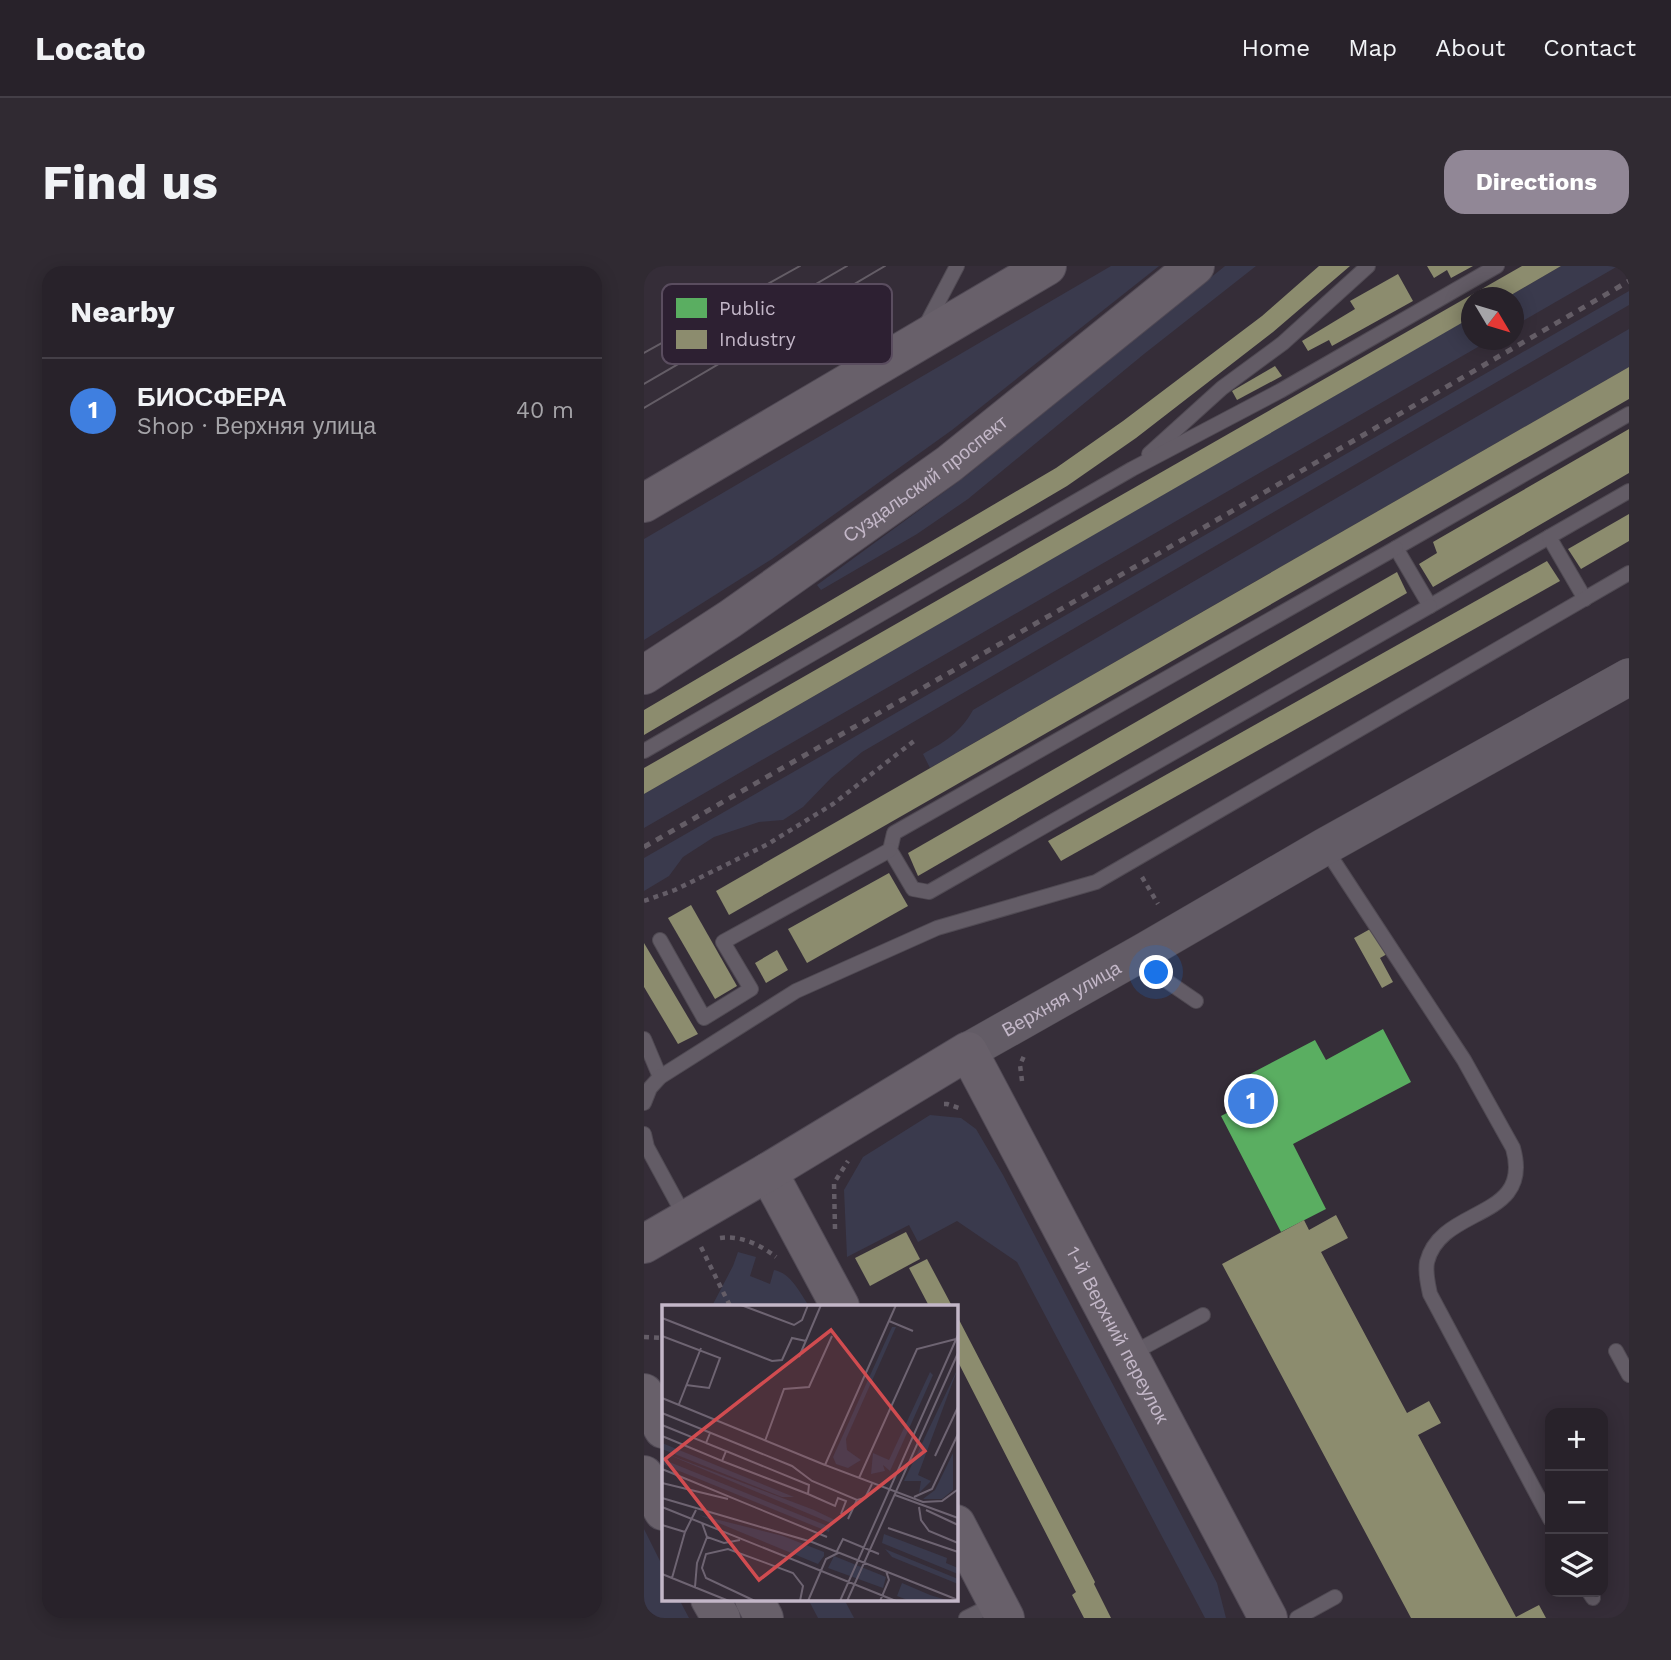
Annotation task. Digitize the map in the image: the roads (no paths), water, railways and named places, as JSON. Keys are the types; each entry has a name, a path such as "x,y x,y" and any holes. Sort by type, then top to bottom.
{"main road":[{"path":"892,358 1047,266"},
{"name":"Суздальский проспект","path":"644,675 751,604 949,464 1195,266"},
{"path":"644,503 882,364"},
{"name":"Верхняя улица","path":"644,1244 699,1234 768,1172 968,1051"},
{"name":"1-й Верхний переулок","path":"968,1051 1268,1618"},
{"path":"768,1172 839,1305"},
{"path":"644,1393 662,1427"},
{"path":"644,1475 662,1509"},
{"path":"957,1527 989,1613"},
{"path":"711,1600 720,1618"},
{"path":"755,1600 764,1618"}],"street":[{"name":"Верхняя улица","path":"968,1051 1324,847 1629,677"}],"lane":[{"path":"915,345 957,266"},
{"path":"1132,469 1222,388 1283,343 1368,266"},
{"path":"644,751 1132,469 1280,391 1497,266"},
{"path":"1629,414 894,833 890,850 913,889 929,892 1629,491"},
{"path":"1549,537 1585,599"},
{"path":"1396,548 1430,606"},
{"path":"644,1103 650,1088 660,1077 785,998 937,928 1096,882 1629,573"},
{"path":"1324,847 1464,1060 1513,1148 1517,1163 1516,1178 1510,1191 1501,1200 1455,1226 1443,1236 1427,1262 1426,1279 1430,1294 1545,1510"},
{"path":"660,940 704,1018 751,989 723,942 890,850"},
{"path":"1145,951 1158,975 1196,1001"},
{"path":"644,1040 660,1077"},
{"path":"644,1134 647,1147 699,1234"},
{"path":"1129,1355 1203,1315"},
{"path":"1616,1351 1629,1375"},
{"path":"1297,1618 1335,1597"}],"tram line":[{"path":"768,284 800,266"},
{"path":"816,284 847,266"},
{"path":"854,284 885,266"},
{"path":"644,353 662,343"},
{"path":"644,384 678,364"},
{"path":"644,408 719,364"}],"railway":[{"path":"644,847 1629,281"}],"place":[{"name":"БИОСФЕРА","path":"1251,1101"}]}
